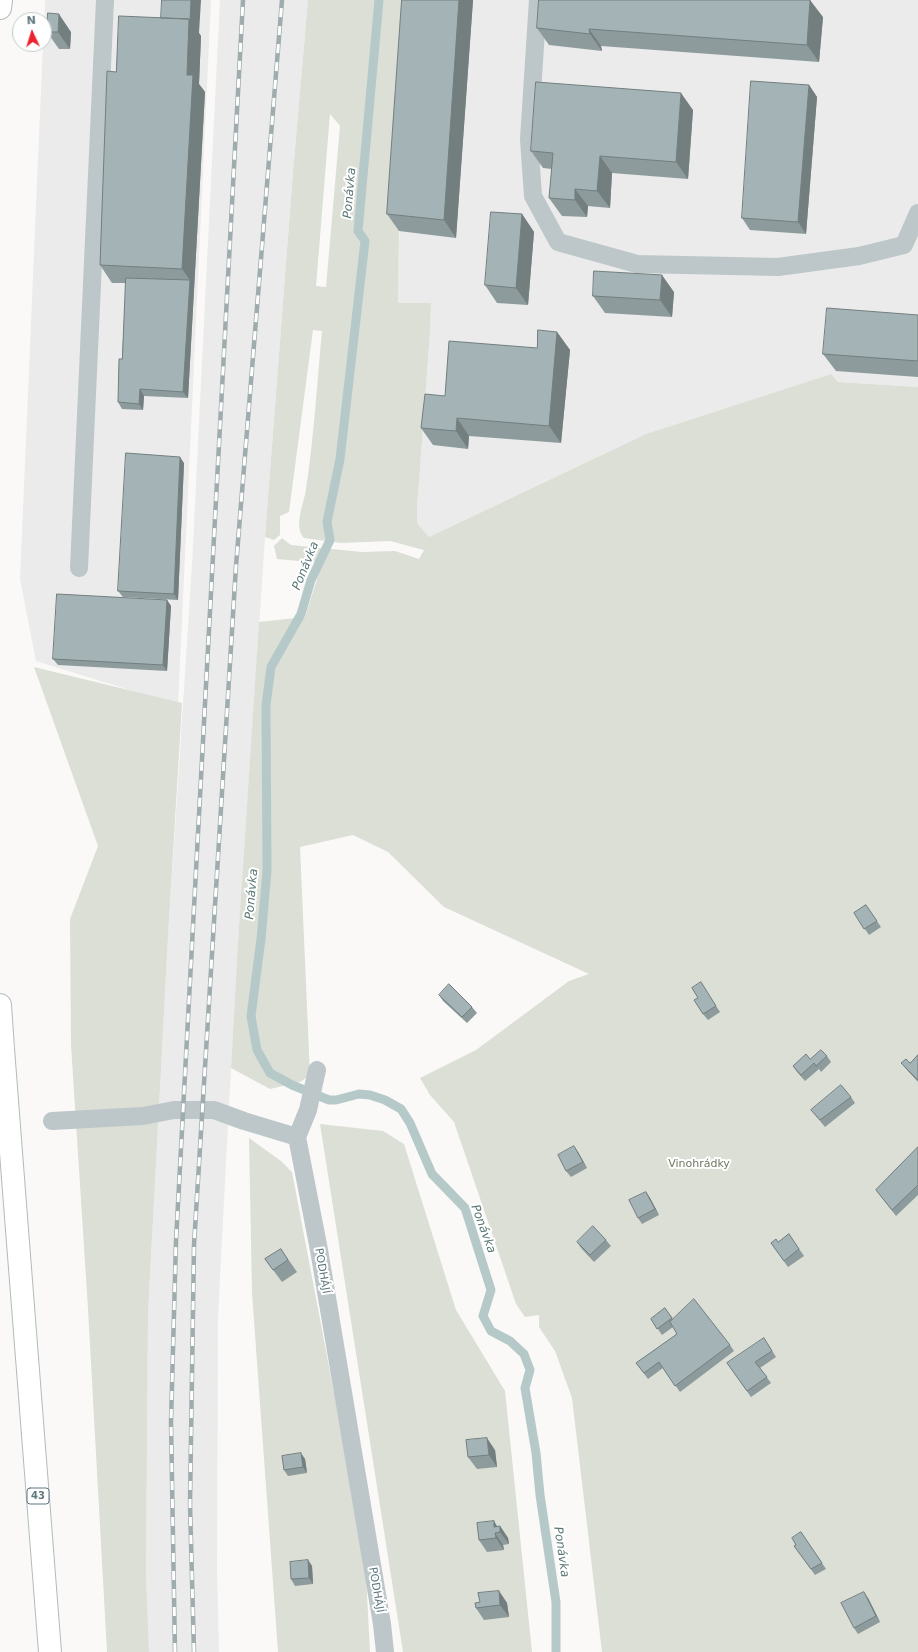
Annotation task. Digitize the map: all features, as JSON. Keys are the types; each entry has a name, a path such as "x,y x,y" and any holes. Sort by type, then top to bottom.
{"highway":[{"path":"0,8 1,0"},
{"name":"43","path":"0,1005 50,1652"}],"lane":[{"path":"79,568 105,0"},
{"path":"538,0 529,139 533,196 558,242 637,264 778,268 859,256 904,245 918,213"},
{"path":"52,1121 143,1116 174,1110 214,1110 244,1121 298,1137 308,1110 317,1070"},
{"name":"PODHÁJÍ","path":"298,1137 319,1250 382,1624 385,1652"}],"shaded area":[{"path":"45,0 211,0 178,705 36,661 20,579 43,52 52,52 52,12 45,12"},
{"path":"220,0 308,0 293,172 265,537 238,942 226,1162 218,1316 217,1571 219,1652 149,1652 146,1572 148,1314 168,937 192,565"},
{"path":"417,0 918,0 918,387 838,382 831,374 646,434 429,537 417,523 417,508 431,303 398,304 399,241"}],"green space":[{"name":"Vinohrádky","path":"308,0 415,0 399,231 398,303 431,303 417,508 417,523 429,537 646,434 831,374 838,382 918,387 918,1652 602,1652 572,1398 555,1351 539,1327 539,1315 525,1317 516,1304 454,1122 430,1095 420,1078 476,1050 569,981 589,974 444,907 388,852 353,835 300,847 310,1075 300,1082 270,1089 231,1068 259,622 305,617 322,563 277,559 274,546 282,538 291,545 362,552 395,551 419,559 424,550 390,541 341,543 304,538 301,533 299,521 306,489 311,450 322,331 313,330 289,512 280,516 280,535 274,540 265,537 293,172","holes":["330,114 340,126 326,287 316,286"]},
{"path":"34,667 182,703 148,1314 146,1572 149,1652 107,1652 88,1309 71,1045 70,919 98,846"},
{"path":"320,1124 383,1131 404,1144 456,1310 505,1391 532,1652 403,1652"},
{"path":"249,1138 281,1161 292,1172 365,1556 370,1652 278,1652 252,1293"}],"building":[{"path":"162,0 191,0 190,21 189,19 161,18"},
{"path":"402,0 459,0 444,220 387,214"},
{"path":"539,0 810,0 807,45 589,29 590,34 537,28"},
{"path":"52,13 59,14 58,32 52,32"},
{"path":"119,16 189,19 187,75 193,75 182,269 100,265 107,71 116,72"},
{"path":"751,81 809,85 798,222 742,218"},
{"path":"536,82 681,93 676,162 600,156 597,191 575,189 575,200 549,198 553,153 531,151"},
{"path":"491,212 522,214 516,288 485,285"},
{"path":"594,271 662,275 660,300 593,296"},
{"path":"126,278 190,280 183,392 140,389 139,404 118,402 119,359 122,359"},
{"path":"827,308 918,315 918,361 823,354"},
{"path":"538,330 557,332 549,426 457,418 456,431 421,428 425,394 445,396 449,341 537,348"},
{"path":"126,453 180,457 174,594 118,591"},
{"path":"57,594 167,600 163,665 53,659"},
{"path":"866,905 877,921 864,929 854,913"},
{"path":"701,982 716,1006 703,1014 694,1000 698,998 692,988"},
{"path":"449,984 472,1007 462,1017 439,995"},
{"path":"821,1050 827,1056 816,1066 814,1063 801,1075 793,1066 806,1054 810,1059"},
{"path":"918,1055 918,1080 901,1063 906,1059 910,1063"},
{"path":"841,1085 851,1097 820,1120 811,1110"},
{"path":"574,1146 583,1162 566,1171 558,1155"},
{"path":"918,1147 918,1185 892,1210 876,1190"},
{"path":"646,1192 655,1209 638,1218 629,1200"},
{"path":"593,1226 606,1240 590,1255 577,1242"},
{"path":"789,1234 799,1249 784,1261 771,1243 776,1239 778,1242"},
{"path":"281,1249 288,1260 273,1270 265,1259"},
{"path":"694,1299 730,1345 675,1386 659,1362 644,1373 636,1363 677,1334 670,1322"},
{"path":"665,1308 672,1318 657,1329 651,1319"},
{"path":"764,1338 772,1351 755,1362 767,1377 747,1391 727,1363"},
{"path":"487,1438 489,1455 468,1457 466,1440"},
{"path":"301,1453 303,1467 284,1470 282,1456"},
{"path":"494,1521 494,1527 500,1526 500,1532 495,1533 496,1538 479,1540 477,1523"},
{"path":"801,1532 822,1563 811,1569 794,1546 796,1545 792,1538"},
{"path":"308,1560 309,1578 291,1579 290,1562"},
{"path":"499,1591 500,1605 476,1608 475,1603 480,1602 478,1593"},
{"path":"864,1592 876,1616 854,1628 841,1603"}],"waterway":[{"name":"Ponávka","path":"379,0 358,231 365,241 340,459 327,522 330,540 311,580 301,614 271,667 266,705 267,871 261,939 251,1016 257,1050 270,1073 292,1085 329,1100 336,1100 359,1094 370,1095 385,1100 401,1109 410,1123 432,1174 465,1208 491,1290 483,1316 491,1331 510,1341 524,1354 530,1370 525,1388 536,1453 540,1495 556,1602 556,1652"}],"railway":[{"path":"175,1652 171,1422 176,1241 243,0"},
{"path":"194,1652 190,1504 194,1245 236,566 282,0"}]}
